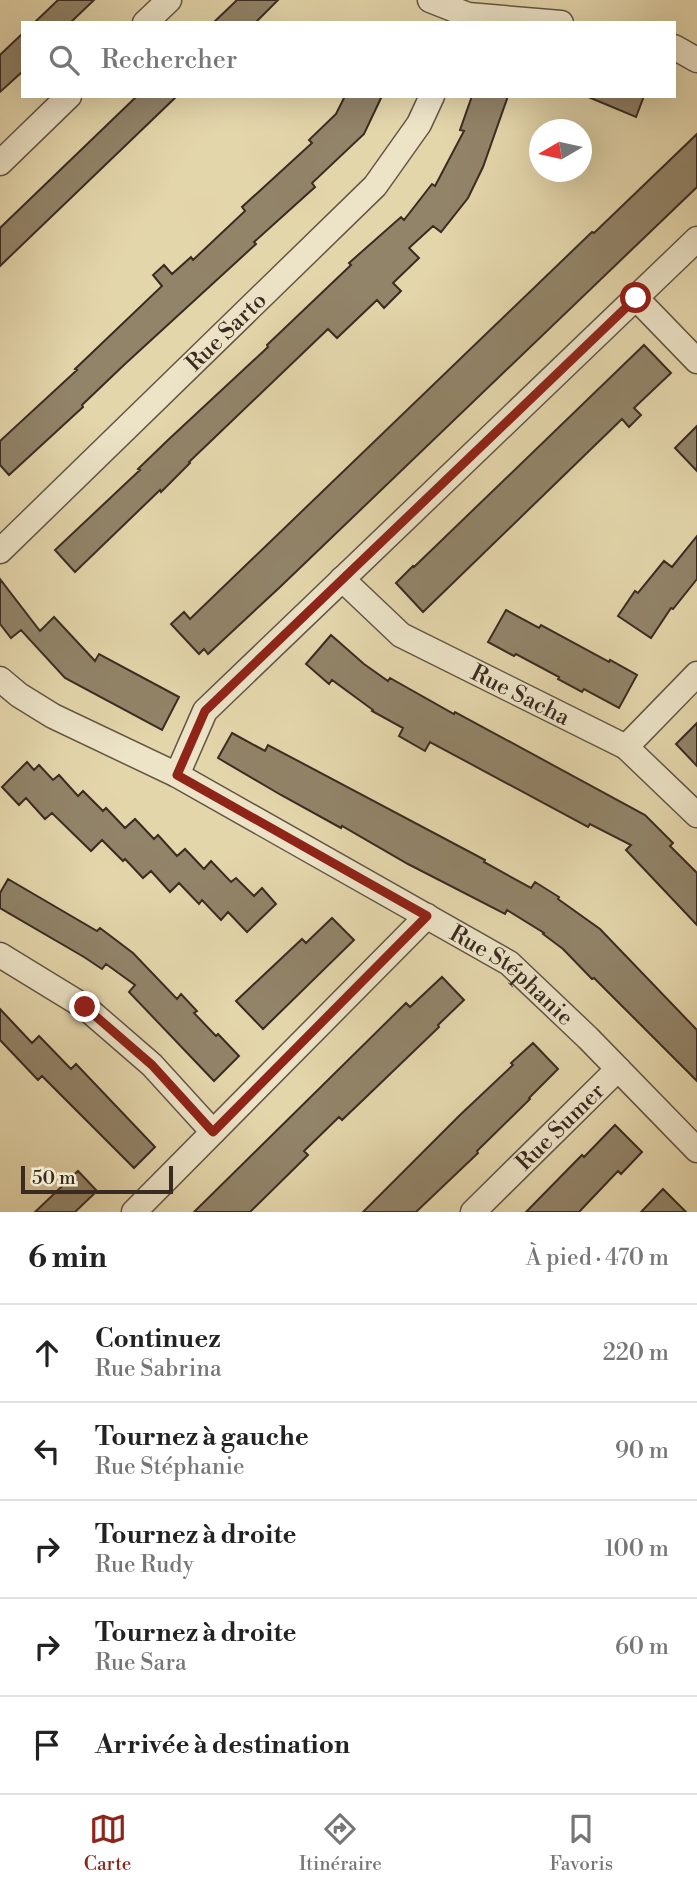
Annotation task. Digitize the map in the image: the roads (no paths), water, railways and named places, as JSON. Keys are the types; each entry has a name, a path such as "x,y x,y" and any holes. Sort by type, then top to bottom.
{"street":[{"path":"147,21 169,0"},
{"path":"430,0 467,19 514,21"},
{"path":"676,48 697,60"},
{"path":"0,163 67,98"},
{"name":"Rue Sarto","path":"0,551 375,186 419,124 431,98"},
{"path":"177,775 205,711 697,239"},
{"path":"636,298 697,360"},
{"name":"Rue Sacha","path":"342,579 401,635 626,747 697,816"},
{"path":"626,747 697,674"},
{"name":"Rue Stéphanie","path":"0,679 19,695 53,716 177,775 509,963 697,1150"},
{"path":"134,1212 427,916"},
{"path":"0,955 85,1007 152,1065 213,1132"},
{"name":"Rue Sumer","path":"473,1212 618,1069"}]}
